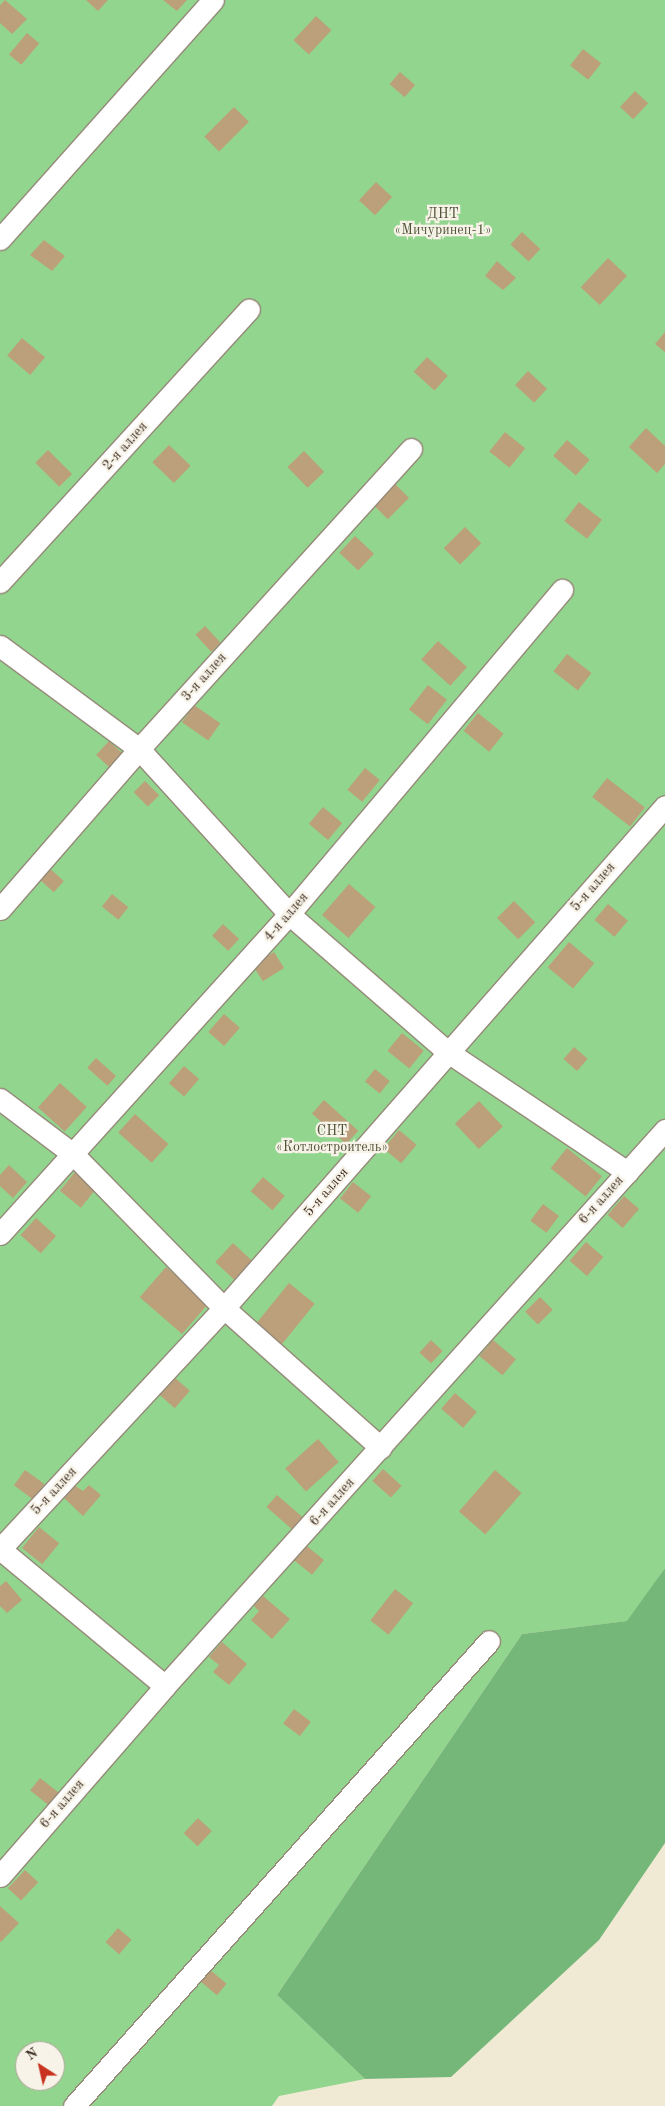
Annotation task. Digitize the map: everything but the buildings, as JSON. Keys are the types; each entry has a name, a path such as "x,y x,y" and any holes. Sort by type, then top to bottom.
{"street":[{"path":"0,239 213,0"},
{"name":"2-я аллея","path":"0,582 249,309"},
{"name":"3-я аллея","path":"0,909 139,749 411,449"},
{"name":"4-я аллея","path":"0,1234 289,914 562,590"},
{"path":"0,646 139,749 289,914 448,1052 627,1172"},
{"name":"5-я аллея","path":"0,1549 224,1308 665,806"},
{"path":"0,1099 73,1154 224,1308 381,1448"},
{"name":"6-я аллея","path":"0,1876 164,1686 381,1448 665,1130"},
{"path":"0,1549 164,1686"},
{"path":"74,2106 489,1640"}],"green space":[{"name":"СНТ «Котлостроитель»","path":"0,0 665,0 665,1568 628,1621 522,1634 277,1995 365,2079 279,2096 272,2106 0,2106"},
{"path":"665,1568 665,1843 599,1940 451,2077 365,2079 277,1995 522,1634 627,1621"}],"park label":[{"name":"ДНТ «Мичуринец-1»","path":"443,222"}]}
